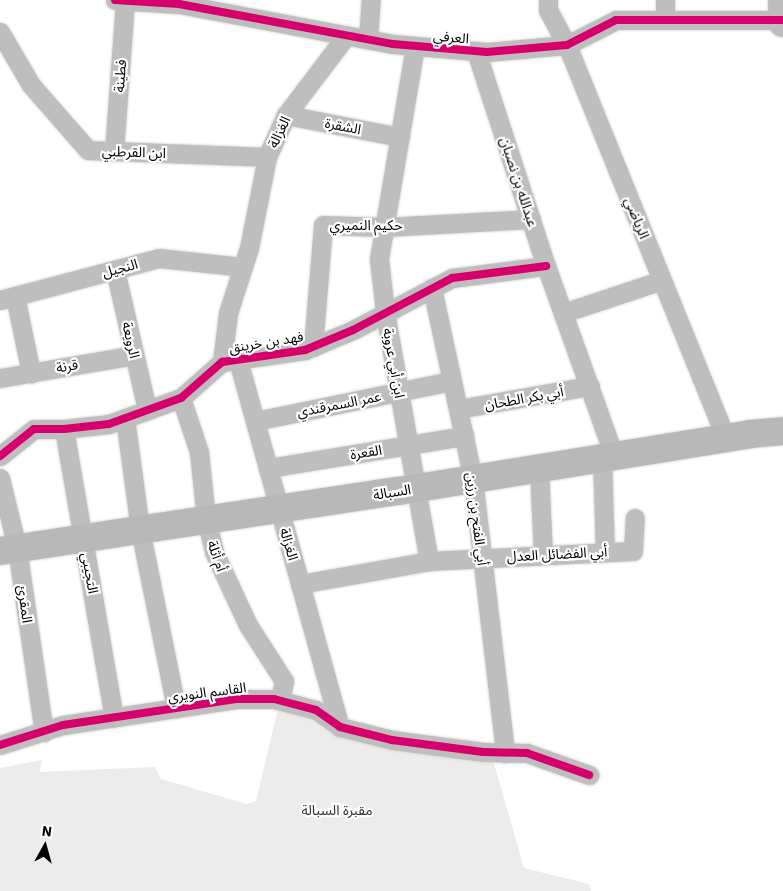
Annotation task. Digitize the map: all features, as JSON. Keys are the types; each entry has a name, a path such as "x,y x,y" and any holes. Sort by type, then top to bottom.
{"main road":[{"path":"782,0 783,22"},
{"name":"السبالة","path":"8,549 417,488 726,438 783,431"}],"street":[{"name":"العرفي","path":"115,0 228,7 346,36 415,46 476,51 567,45 616,20 783,22"},
{"path":"368,39 370,0"},
{"name":"الرياضي","path":"548,0 548,10 567,45 726,438"},
{"path":"665,0 665,20"},
{"name":"فطينة","path":"114,151 131,1"},
{"name":"ابن القرطبي","path":"0,32 31,85 88,150 267,157"},
{"name":"الغزالة","path":"340,727 255,421 230,361 228,313 249,248 267,157 286,115 346,36"},
{"name":"ابن أبي عروبة","path":"415,46 379,259 385,312 429,561"},
{"name":"عبدالله بن نصبان","path":"476,51 546,266 590,386 608,457 605,552"},
{"name":"الشقرة","path":"286,115 400,137"},
{"name":"حكيم النميري","path":"314,347 323,225 385,227 531,219"},
{"name":"النجيل","path":"4,298 159,258 243,266"},
{"name":"فهد بن خرينق","path":"0,456 34,429 64,429 109,424 181,398 230,361 297,352 314,347 353,330 452,278 546,266"},
{"name":"الرويعة","path":"115,270 148,410"},
{"path":"563,313 662,280"},
{"name":"أبي الفتح بن رزين","path":"432,288 473,478 505,753"},
{"path":"4,298 31,373"},
{"name":"قرنة","path":"0,378 134,355"},
{"name":"عمر السمرقندي","path":"255,421 452,381"},
{"name":"أبي بكر الطحان","path":"458,409 590,386"},
{"name":"أم أثلة","path":"181,398 199,452 206,519 214,552 248,626 284,681 280,700"},
{"path":"125,418 140,529 176,708"},
{"name":"التجيبي","path":"64,429 114,718"},
{"name":"القعرة","path":"268,468 464,436"},
{"path":"539,468 543,555"},
{"name":"المقرئ","path":"0,478 8,549 44,732"},
{"name":"أبي الفضائل العدل","path":"300,584 429,561 633,551 635,518"},
{"name":"القاسم النويري","path":"0,745 63,726 236,699 280,700 316,710 340,727 392,740 505,753 527,753 589,774"}],"green space":[{"name":"مقبرة السبالة","path":"280,700 340,727 491,753 524,868 589,884 591,891 0,891 0,768 42,760 40,772 155,767 161,779 247,804 256,801"}],"cycle path":[{"path":"115,0 179,4 393,44 487,52 567,45 616,20 783,20"},
{"path":"0,456 34,429 64,429 109,424 181,398 222,362 305,350 353,330 452,278 546,266"},
{"path":"0,745 63,725 236,699 274,699 316,710 340,727 392,740 483,752 527,753 589,775"}]}
